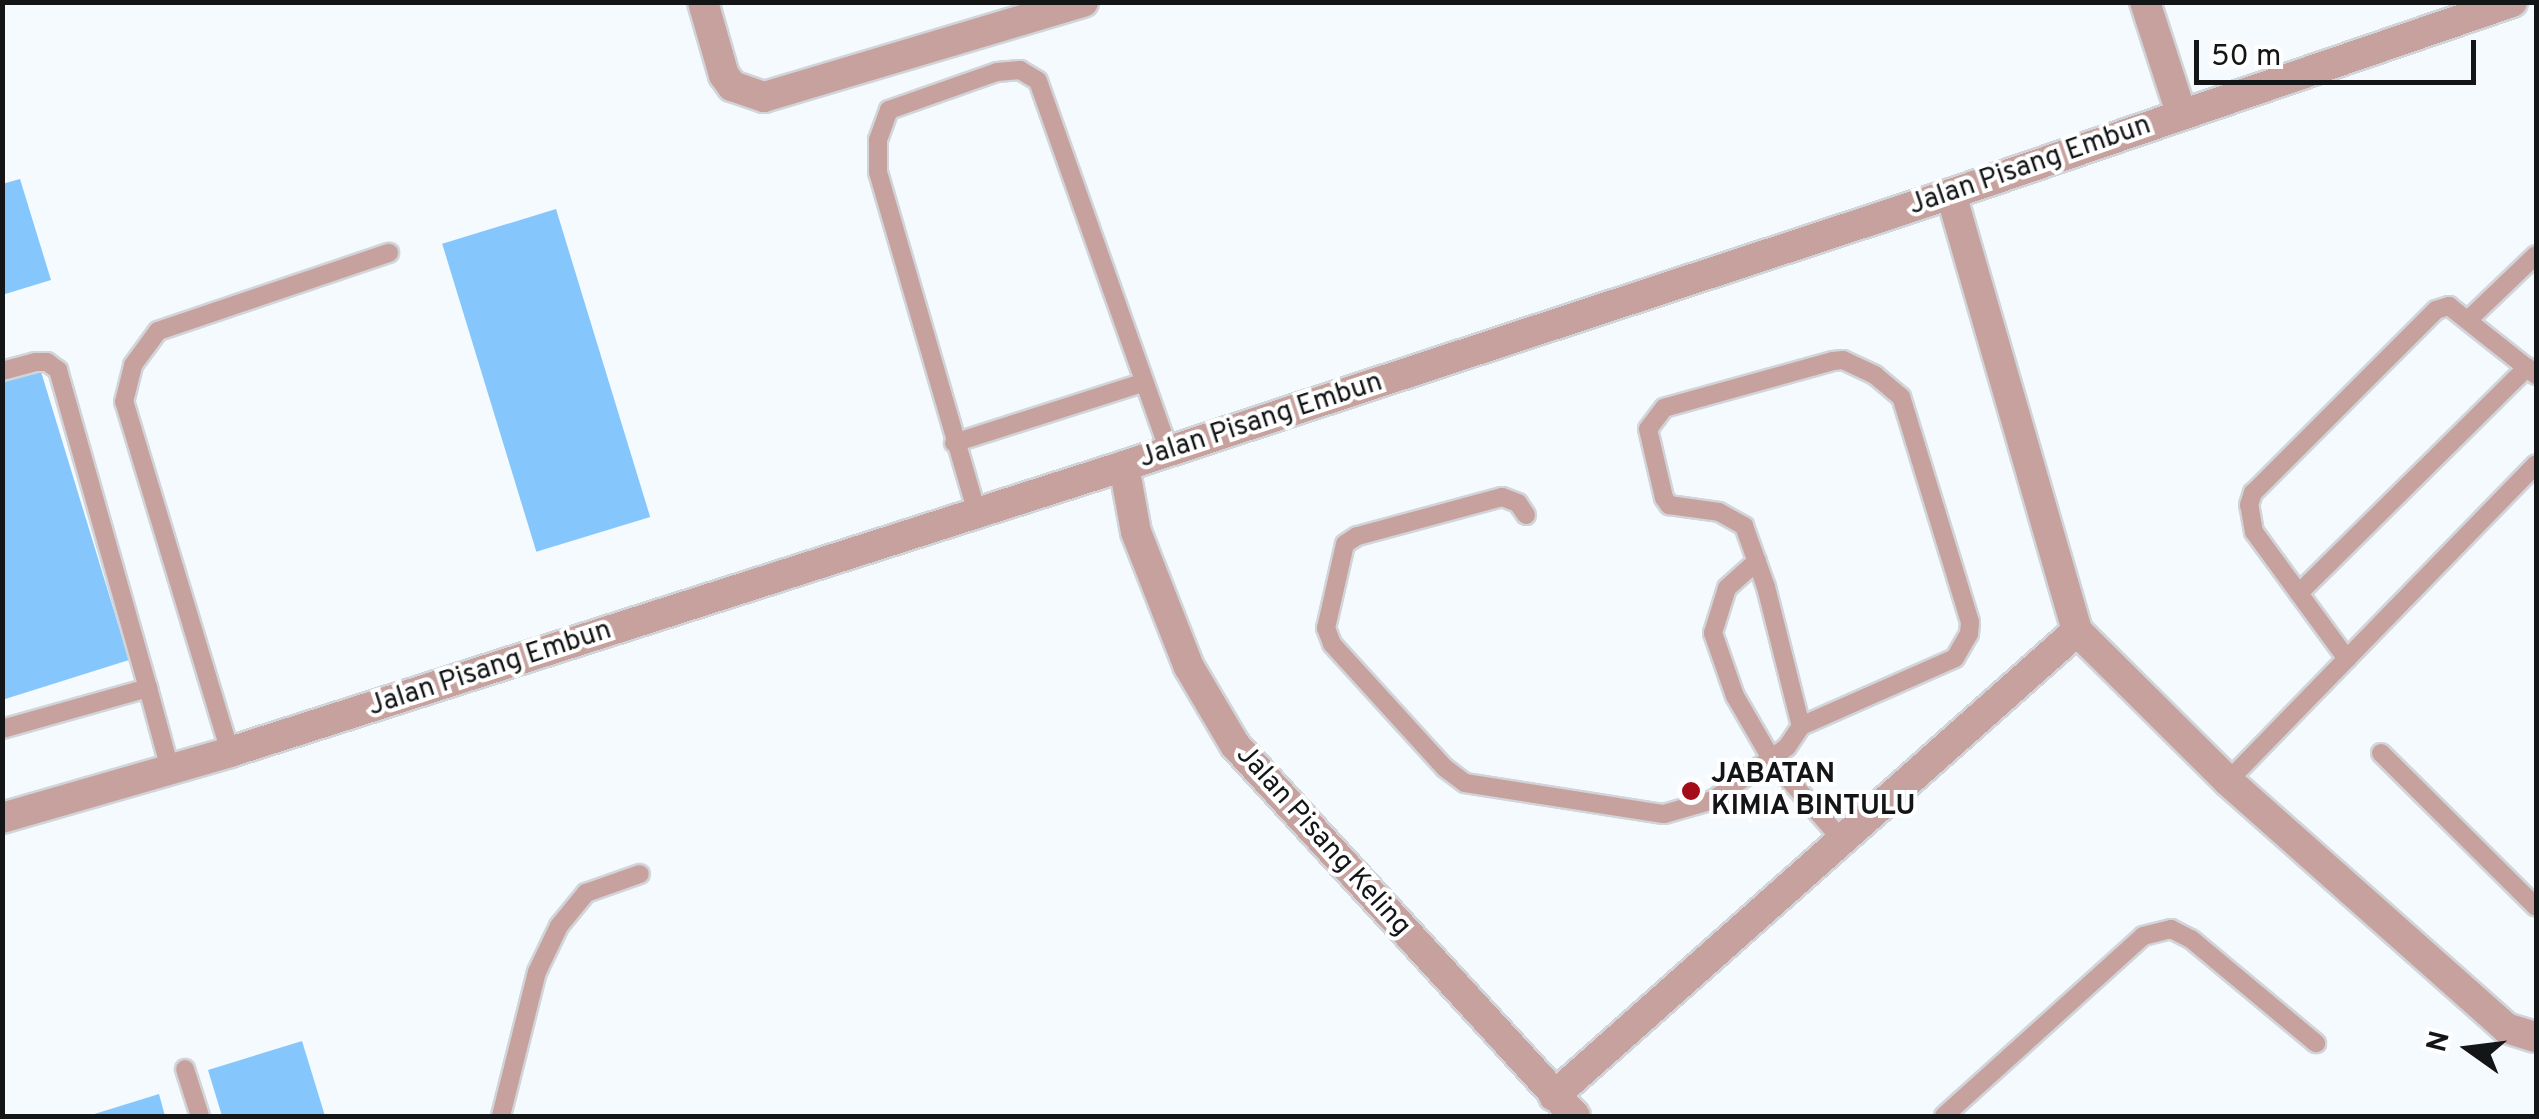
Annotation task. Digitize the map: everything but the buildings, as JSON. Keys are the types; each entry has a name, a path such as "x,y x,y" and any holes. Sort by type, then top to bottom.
{"street":[{"path":"704,2 724,75 732,86 764,97 1083,2"},
{"path":"2145,2 2182,113"},
{"name":"Jalan Pisang Embun","path":"2,818 230,752 1124,466 1951,194 2512,2"},
{"path":"1951,194 2077,631 2228,781 2506,1028 2536,1037"},
{"name":"Jalan Pisang Keling","path":"1124,466 1136,532 1189,667 1236,745 1564,1106"},
{"path":"1564,1106 1842,841 2077,631"}],"lane":[{"path":"977,513 878,172 878,140 889,110 997,72 1020,70 1038,81 1169,451"},
{"path":"230,752 124,402 133,365 158,332 389,253"},
{"path":"2468,320 2536,255"},
{"path":"2299,593 2532,371 2449,306 2436,310 2254,492 2249,505 2254,532 2299,593 2347,658"},
{"path":"1526,515 1518,503 1502,497 1357,536 1346,544 1326,628 1332,644 1445,768 1465,783 1664,814 1713,800 1772,760 1801,726 1955,658 1969,634 1970,622 1901,397 1862,368 1832,361 1664,408 1648,429 1664,498 1678,510 1734,517 1744,526 1801,726"},
{"path":"2,371 36,362 47,362 58,370 170,769"},
{"path":"954,443 1142,383"},
{"path":"2228,781 2536,464"},
{"path":"1757,561 1728,588 1713,633 1736,696 1772,760 1842,841"},
{"path":"2,729 148,688"},
{"path":"2381,754 2536,907"},
{"path":"501,1116 537,972 558,926 586,894 613,880 640,874"},
{"path":"1944,1116 2143,936 2170,928 2191,939 2316,1042"},
{"path":"186,1068 200,1116"}],"place":[{"name":"JABATAN KIMIA BINTULU","path":"1691,791"}]}
